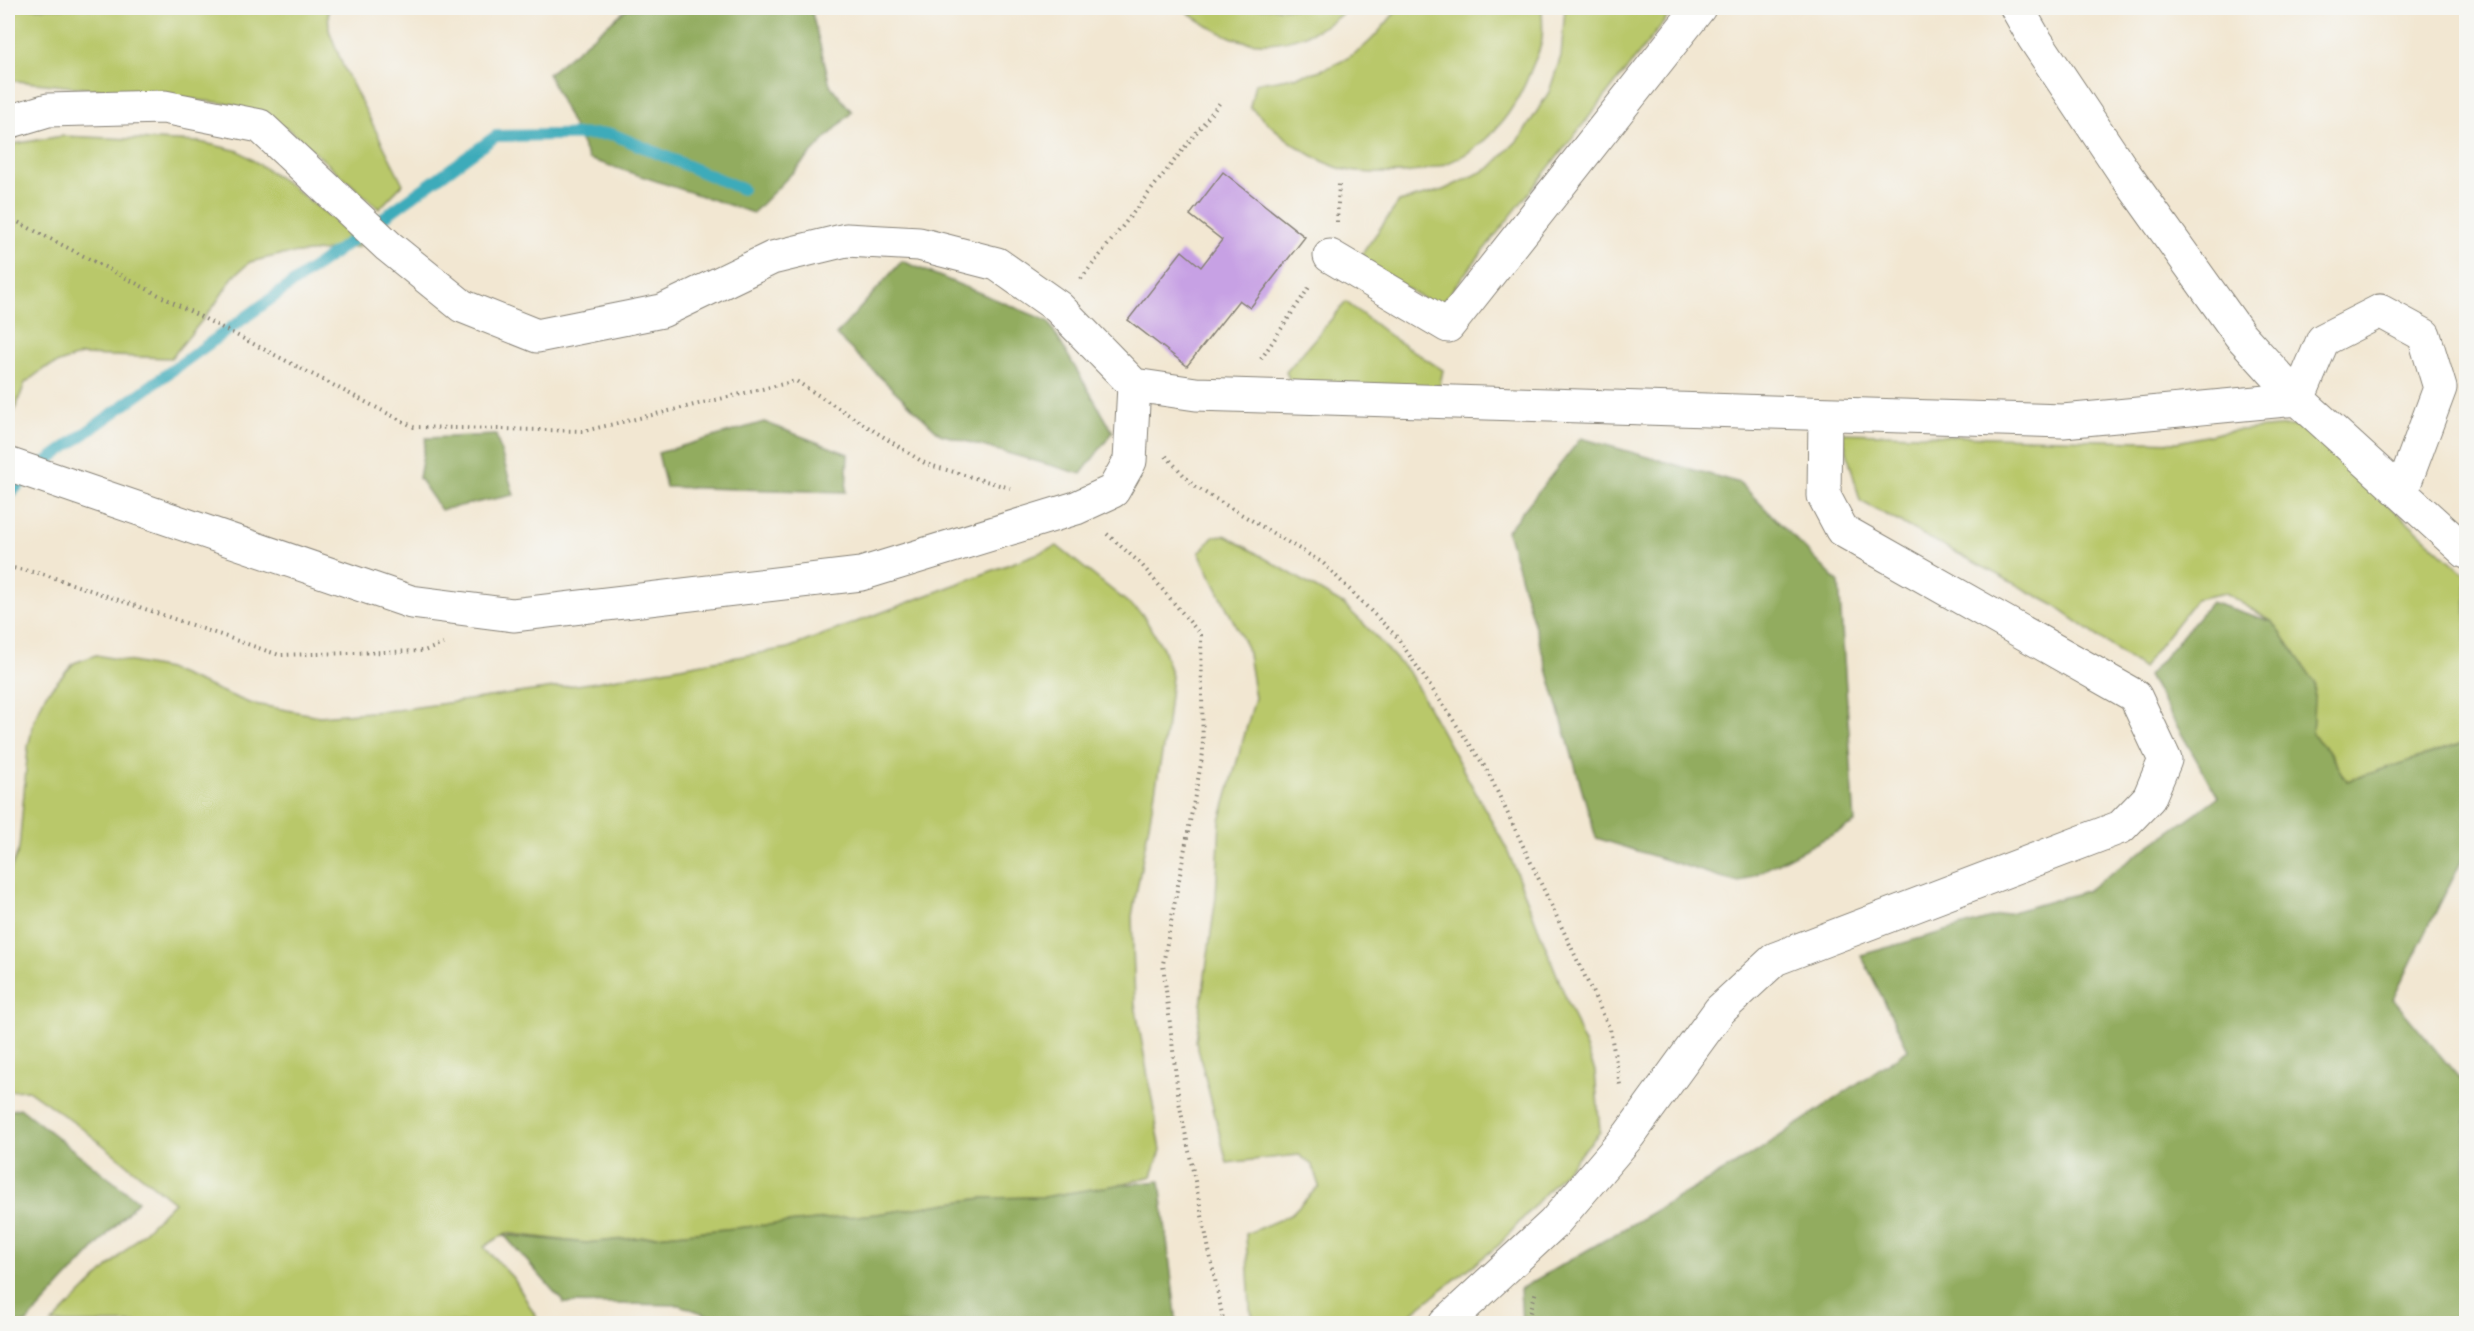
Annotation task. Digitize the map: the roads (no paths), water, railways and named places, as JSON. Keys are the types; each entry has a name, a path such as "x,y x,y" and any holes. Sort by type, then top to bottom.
{"street":[{"path":"1330,256 1448,326 1699,8"},
{"path":"2017,8 2034,38 2124,174 2240,335 2298,399 2466,552"},
{"path":"8,122 48,110 164,107 261,126 387,246 462,306 537,336 662,311 772,258 846,240 919,244 997,264 1058,307 1134,385 1196,394 2063,421 2298,399"},
{"path":"2298,399 2324,340 2380,311 2424,335 2440,388 2401,493"},
{"path":"8,465 411,603 513,615 861,574 1076,508 1113,491 1130,460 1134,385"},
{"path":"1445,1323 1554,1223 1629,1134 1720,1010 1775,959 2121,827 2149,798 2165,760 2135,696 1842,530 1824,496 1825,415"}],"waterway":[{"path":"8,495 33,471 496,136 612,134 742,189"}]}
